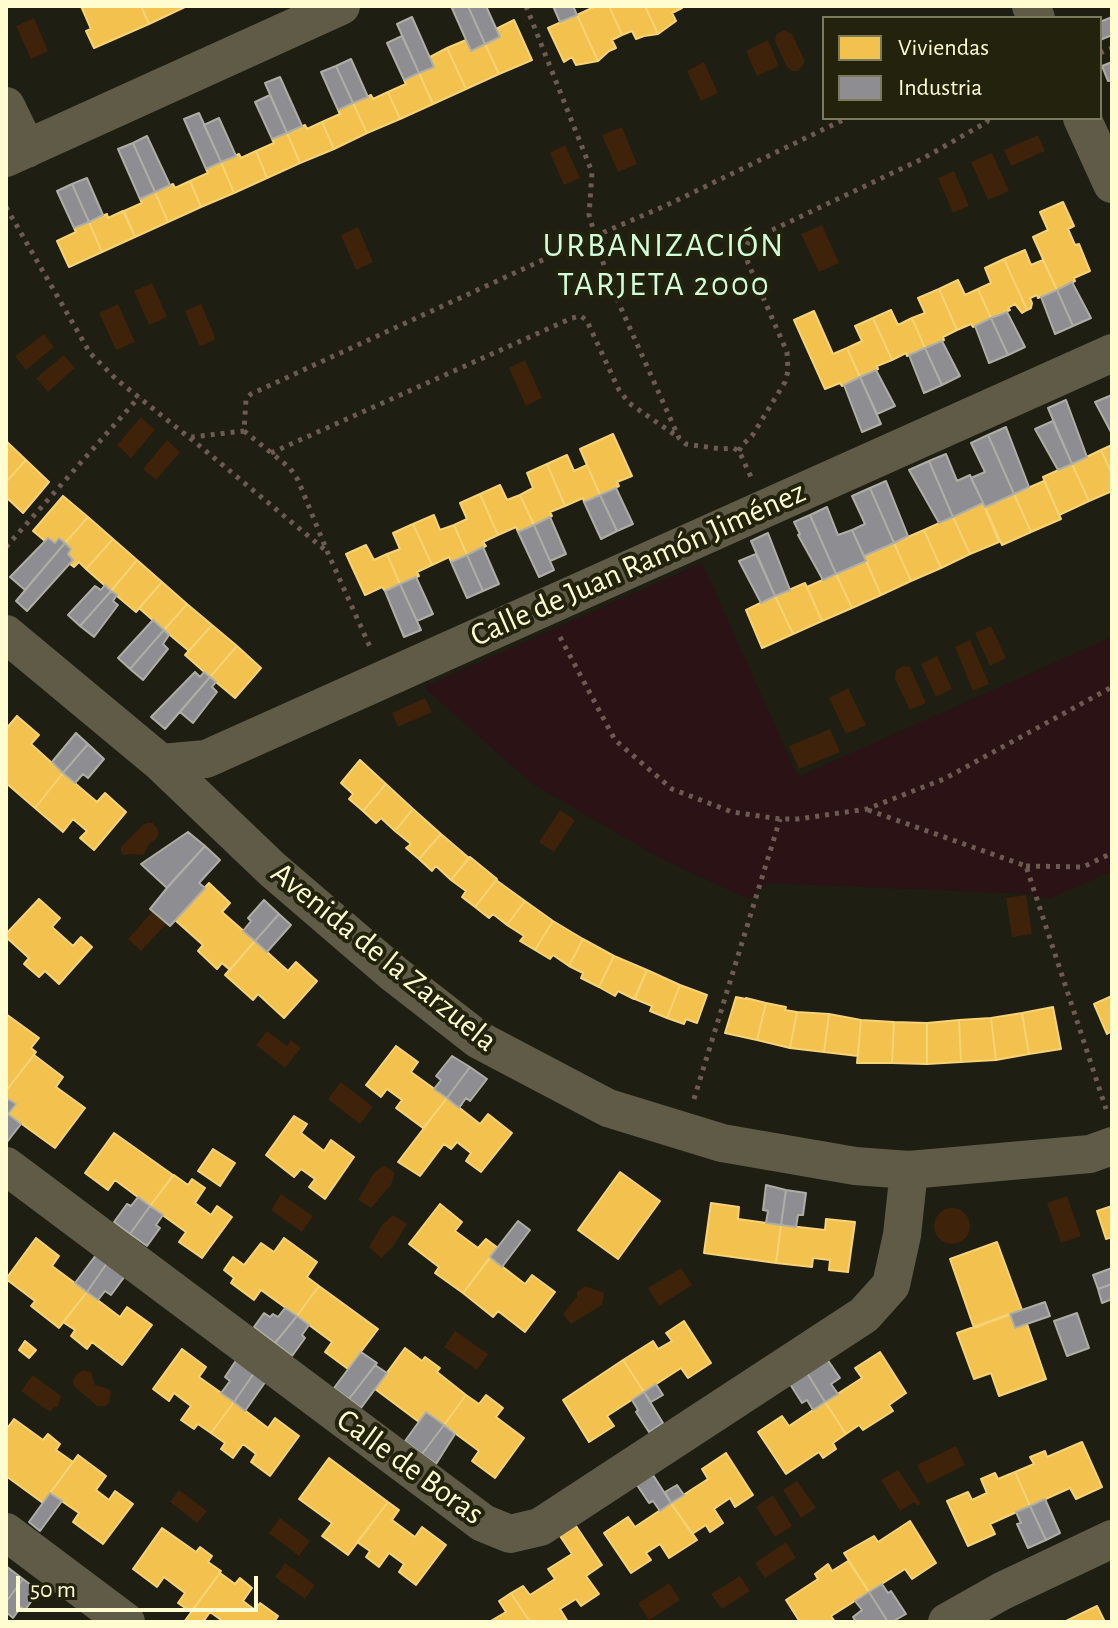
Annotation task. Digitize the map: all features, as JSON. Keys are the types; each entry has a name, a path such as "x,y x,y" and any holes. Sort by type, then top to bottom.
{"street":[{"path":"6,106 17,153 326,9"},
{"path":"1083,120 1112,184"},
{"name":"Calle de Juan Ramón Jiménez","path":"161,763 206,759 1112,353"},
{"name":"Avenida de la Zarzuela","path":"6,634 161,763 272,869 393,973 479,1040 608,1108 722,1143 855,1166 909,1170 1090,1154 1112,1146"},
{"name":"Calle de Boras","path":"6,1166 483,1523 510,1534 540,1527 864,1315 891,1285 902,1235 909,1170"},
{"path":"6,1532 126,1622"},
{"path":"947,1622 1002,1591 1112,1539"}],"path":[{"path":"526,6 592,172 589,215 608,279 679,438"},
{"path":"244,431 246,399 251,394 665,206 843,120"},
{"path":"739,451 752,436 785,382 788,371 787,352 748,263 745,249 749,241 922,159 988,120"},
{"path":"6,207 90,353 116,379 327,551"},
{"path":"271,453 581,316 587,321 619,390 629,403 686,444 739,451 753,481"},
{"path":"6,547 139,397"},
{"path":"186,435 192,437 244,431 290,468 298,480 372,652"},
{"path":"556,628 615,740 672,789 732,812 780,819 867,809 944,779 1112,687"},
{"path":"867,809 1026,866 1083,867 1112,853"},
{"path":"692,1108 780,819"},
{"path":"1026,866 1106,1109"}],"shaded area":[{"path":"34,18 48,51 31,59 16,26"},
{"path":"784,30 792,34 804,59 798,71 787,67 775,42 776,35"},
{"path":"768,40 779,66 757,76 746,51"},
{"path":"704,62 718,93 701,101 687,71"},
{"path":"622,127 637,164 618,172 602,135"},
{"path":"1038,135 1045,151 1011,166 1004,150"},
{"path":"565,145 580,178 564,185 550,153"},
{"path":"992,153 1009,191 988,200 971,162"},
{"path":"954,171 969,206 953,213 938,178"},
{"path":"822,225 839,263 819,272 801,234"},
{"path":"358,227 373,262 356,270 341,235"},
{"path":"152,283 167,317 149,325 134,291"},
{"path":"118,304 135,342 116,350 99,313"},
{"path":"201,304 215,337 202,346 185,311"},
{"path":"44,334 54,347 26,370 15,356"},
{"path":"64,355 75,368 48,392 36,378"},
{"path":"525,360 542,398 526,406 509,368"},
{"path":"141,417 155,430 131,458 117,445"},
{"path":"167,440 180,452 156,480 143,469"},
{"path":"702,563 798,777 1112,637 1112,871 1048,899 1030,894 768,883 749,899 662,859 531,783 424,687"},
{"path":"991,626 1006,658 990,666 975,633"},
{"path":"970,640 989,684 973,691 955,647"},
{"path":"937,656 952,689 936,697 921,664"},
{"path":"903,666 910,667 926,703 910,710 895,679 896,670"},
{"path":"848,688 866,725 846,734 829,698"},
{"path":"425,698 432,712 398,727 392,713"},
{"path":"830,729 840,752 799,769 789,746"},
{"path":"560,810 575,820 554,852 539,842"},
{"path":"147,823 153,823 157,828 159,833 156,839 143,855 123,855 121,847"},
{"path":"1026,895 1032,934 1012,937 1006,898"},
{"path":"153,911 167,923 141,951 128,939"},
{"path":"267,1031 287,1046 291,1040 301,1048 285,1068 256,1045"},
{"path":"341,1082 373,1107 360,1124 328,1099"},
{"path":"384,1165 395,1173 391,1185 371,1208 358,1200 373,1174"},
{"path":"281,1194 313,1216 302,1232 271,1210"},
{"path":"1067,1196 1081,1236 1061,1243 1047,1203"},
{"path":"952,1208 965,1213 970,1226 965,1239 952,1244 939,1239 934,1226 939,1213"},
{"path":"393,1215 407,1224 392,1248 381,1258 369,1247 382,1225"},
{"path":"681,1268 692,1285 659,1306 648,1288"},
{"path":"585,1286 604,1293 602,1305 571,1324 563,1314 577,1297 577,1292"},
{"path":"455,1331 488,1354 477,1370 444,1347"},
{"path":"83,1370 91,1372 95,1385 109,1389 109,1403 105,1406 97,1406 74,1386 73,1380"},
{"path":"33,1375 61,1396 58,1406 50,1412 21,1391"},
{"path":"956,1446 965,1465 927,1484 917,1465"},
{"path":"898,1470 921,1504 917,1506 914,1502 900,1511 881,1480"},
{"path":"797,1481 816,1508 801,1518 783,1490"},
{"path":"179,1490 207,1511 197,1523 170,1502"},
{"path":"773,1495 792,1526 775,1537 756,1507"},
{"path":"280,1518 310,1541 299,1556 269,1533"},
{"path":"786,1542 796,1558 765,1578 755,1563"},
{"path":"285,1563 315,1585 305,1599 275,1577"},
{"path":"740,1576 750,1591 722,1609 711,1594"},
{"path":"669,1583 680,1600 649,1620 638,1603"}],"building: Viviendas":[{"path":"81,6 141,6 149,24 94,48 86,31 91,29"},
{"path":"141,6 187,6 149,24"},
{"path":"596,6 609,6 622,35 612,40 616,48 598,61 577,15"},
{"path":"609,6 645,6 658,34 636,39 632,31 622,35"},
{"path":"645,6 682,8 672,13 676,21 658,34"},
{"path":"577,15 598,61 576,65 572,57 564,62 548,28"},
{"path":"514,20 532,60 499,74 485,44 500,37 496,29"},
{"path":"466,40 471,51 485,44 499,74 466,89 447,48"},
{"path":"447,48 466,89 433,104 419,73 434,67 430,57"},
{"path":"419,73 433,104 400,119 388,92 406,84 404,80"},
{"path":"388,92 400,119 367,133 353,103"},
{"path":"353,103 367,133 334,149 322,122 340,114 338,110"},
{"path":"322,122 334,149 300,163 287,133"},
{"path":"287,133 300,163 267,178 256,151"},
{"path":"256,151 267,178 234,193 221,162"},
{"path":"221,162 234,193 201,207 190,181 208,173 206,169"},
{"path":"190,181 201,207 168,222 155,192"},
{"path":"155,192 168,222 135,237 124,211 142,203 140,199"},
{"path":"1063,202 1074,226 1068,229 1075,245 1079,244 1090,271 1057,290 1033,237 1048,230 1040,212"},
{"path":"123,211 135,237 102,252 89,222"},
{"path":"89,222 102,252 69,267 57,241 76,232 74,228"},
{"path":"1025,250 1031,265 1043,260 1057,290 1030,298 1031,308 1027,310 1004,259"},
{"path":"1004,259 1027,310 1022,313 1015,304 1008,308 1010,310 991,318 978,289 991,283 985,268"},
{"path":"958,280 965,295 978,289 991,318 973,327 971,324 957,330 939,289"},
{"path":"939,289 957,330 925,348 912,318 925,313 918,298"},
{"path":"891,310 898,325 912,318 925,348 892,360 873,318"},
{"path":"814,311 833,354 847,348 860,377 842,386 840,383 825,389 794,320"},
{"path":"873,318 892,360 860,377 847,348 862,341 855,326"},
{"path":"613,434 632,476 617,482 619,486 600,495 580,449"},
{"path":"6,441 26,460 6,482"},
{"path":"1112,445 1112,474 1101,450"},
{"path":"1101,450 1112,474 1112,491 1089,501 1072,464"},
{"path":"567,455 574,471 587,465 600,495 565,506 547,464"},
{"path":"26,460 49,482 23,513 6,497 6,482"},
{"path":"547,464 565,506 550,512 552,516 534,525 520,495 533,488 527,473"},
{"path":"1072,464 1089,501 1059,515 1043,477"},
{"path":"1044,481 1061,519 1031,532 1014,494"},
{"path":"500,485 507,500 520,495 534,525 518,532 516,527 498,535 480,494"},
{"path":"480,494 498,535 483,542 486,546 467,555 454,525 467,519 460,503"},
{"path":"1014,494 1031,532 1002,545 985,507"},
{"path":"63,496 88,517 65,543 59,538 55,543 48,538 45,541 33,531"},
{"path":"983,503 999,542 970,554 953,517"},
{"path":"434,515 440,530 454,525 467,555 451,562 449,557 432,565 413,524"},
{"path":"88,517 113,539 86,569 79,562 74,567 70,564 73,560 68,554 71,549 65,543"},
{"path":"953,517 970,554 941,568 924,530"},
{"path":"413,524 432,565 417,572 419,576 400,584 387,554 400,549 393,533"},
{"path":"924,530 941,568 911,581 894,543"},
{"path":"113,539 137,560 111,591 86,569"},
{"path":"894,543 911,581 881,595 864,556"},
{"path":"366,545 374,560 387,554 400,584 385,591 382,587 365,595 346,554"},
{"path":"137,560 162,582 136,612 111,591"},
{"path":"866,561 881,595 852,608 836,574"},
{"path":"836,574 852,608 822,621 807,587"},
{"path":"162,582 187,604 164,630 139,608"},
{"path":"805,583 822,621 793,634 775,596"},
{"path":"775,596 793,634 762,648 746,610"},
{"path":"187,604 212,625 189,651 164,630"},
{"path":"212,625 237,646 210,677 185,655"},
{"path":"237,646 261,668 235,698 210,677"},
{"path":"17,716 39,735 31,744 63,773 35,808 6,783 6,729"},
{"path":"360,760 386,784 363,811 349,799 353,794 341,783"},
{"path":"63,773 97,802 105,793 126,812 94,850 80,838 87,831 73,819 63,832 35,808"},
{"path":"386,784 413,809 395,831 381,818 376,823 363,811"},
{"path":"413,809 441,834 419,859 406,848 411,844 395,831"},
{"path":"441,834 469,858 451,880 436,866 432,871 419,859"},
{"path":"470,857 497,879 475,907 462,897 466,891 451,880"},
{"path":"496,880 525,901 507,925 493,914 489,918 475,907"},
{"path":"209,883 230,903 222,912 255,941 230,970 222,963 217,969 198,951 203,945 175,920"},
{"path":"39,899 60,918 52,927 73,946 81,937 92,947 59,984 45,971 39,977 24,964 29,958 6,937"},
{"path":"525,901 553,921 535,950 520,941 524,936 507,925"},
{"path":"553,921 583,939 569,966 553,955 550,959 535,950"},
{"path":"583,939 614,956 599,987 581,978 583,973 569,966"},
{"path":"255,941 288,971 296,962 317,981 284,1018 258,994 253,1000 225,975"},
{"path":"614,956 647,970 634,999 618,991 615,996 599,987"},
{"path":"647,970 680,985 667,1018 650,1011 652,1006 635,999"},
{"path":"680,985 707,995 697,1023 686,1019 684,1024 667,1018"},
{"path":"1112,996 1112,1031 1107,1034 1094,1004"},
{"path":"736,997 766,1003 757,1040 725,1033"},
{"path":"766,1003 797,1012 790,1048 757,1040"},
{"path":"1053,1007 1061,1049 1029,1054 1022,1013"},
{"path":"797,1012 829,1014 824,1052 790,1048"},
{"path":"1022,1013 1029,1054 996,1060 991,1018"},
{"path":"6,1014 39,1038 31,1048 36,1052 6,1091"},
{"path":"829,1014 861,1020 858,1056 824,1052"},
{"path":"991,1018 996,1060 961,1062 959,1020"},
{"path":"861,1020 894,1022 892,1063 857,1063"},
{"path":"959,1020 961,1062 927,1064 927,1023"},
{"path":"894,1022 927,1023 927,1064 892,1063"},
{"path":"396,1046 418,1062 411,1072 447,1098 423,1128 396,1108 402,1100 387,1089 381,1097 366,1085"},
{"path":"34,1055 63,1077 56,1087 85,1108 55,1148 8,1114 16,1104 6,1098 6,1091"},
{"path":"447,1098 480,1124 488,1114 512,1133 481,1172 466,1161 471,1153 457,1142 451,1149 444,1144 420,1176 398,1162"},
{"path":"294,1116 307,1124 301,1133 324,1151 331,1140 354,1157 325,1199 309,1187 315,1179 301,1169 294,1177 266,1155"},
{"path":"114,1133 173,1175 150,1206 115,1180 108,1190 85,1173"},
{"path":"213,1149 235,1163 220,1186 198,1171"},
{"path":"620,1172 660,1201 618,1259 578,1230"},
{"path":"174,1175 188,1185 192,1179 205,1188 195,1203 211,1215 217,1206 232,1217 202,1258 179,1242 186,1232 150,1206"},
{"path":"711,1203 739,1207 738,1219 781,1225 776,1263 704,1253"},
{"path":"440,1204 462,1222 455,1231 478,1248 486,1239 498,1248 463,1293 435,1273 439,1267 409,1244"},
{"path":"1112,1206 1112,1237 1106,1239 1097,1211"},
{"path":"826,1219 855,1222 848,1272 829,1270 830,1260 813,1258 812,1267 776,1263 781,1225 825,1230"},
{"path":"36,1238 59,1256 52,1266 87,1292 59,1328 31,1306 35,1301 6,1279"},
{"path":"284,1238 317,1262 307,1277 319,1286 297,1316 261,1290 254,1300 231,1283 234,1278 224,1270 233,1257 244,1265 261,1243 274,1252"},
{"path":"997,1242 1022,1310 974,1328 950,1259"},
{"path":"490,1257 525,1284 532,1275 555,1292 525,1332 498,1311 493,1317 463,1293"},
{"path":"319,1286 378,1329 348,1369 325,1352 332,1342 297,1316"},
{"path":"87,1292 120,1317 127,1307 152,1325 122,1365 92,1342 87,1349 71,1336 75,1330 63,1322"},
{"path":"1010,1314 1015,1328 1027,1324 1046,1379 999,1396 991,1373 974,1379 957,1333"},
{"path":"684,1321 711,1363 688,1378 681,1368 644,1392 623,1360 653,1341 658,1349 672,1341 666,1333"},
{"path":"25,1341 36,1350 29,1358 19,1350"},
{"path":"405,1348 422,1361 425,1357 440,1368 437,1372 466,1395 444,1425 426,1412 419,1422 375,1389"},
{"path":"182,1349 206,1367 199,1377 234,1402 211,1433 198,1424 194,1429 181,1420 191,1406 174,1393 169,1401 153,1389"},
{"path":"880,1352 906,1393 889,1405 893,1411 863,1430 859,1425 846,1434 825,1402 862,1378 855,1368"},
{"path":"623,1360 644,1392 607,1416 614,1426 589,1442 563,1400"},
{"path":"466,1395 479,1404 486,1395 503,1408 496,1417 524,1438 495,1478 472,1461 479,1451 444,1425"},
{"path":"234,1402 268,1428 275,1418 299,1436 270,1476 251,1462 256,1454 243,1444 233,1458 221,1449 225,1443 211,1433"},
{"path":"825,1402 846,1434 833,1443 836,1449 823,1458 819,1452 786,1474 758,1432 782,1416 789,1426"},
{"path":"14,1419 43,1440 48,1434 60,1444 56,1450 73,1462 43,1503 6,1476 6,1430"},
{"path":"1082,1442 1102,1487 1076,1499 1070,1488 1030,1506 1015,1472 1034,1464 1030,1457 1045,1451 1047,1457"},
{"path":"726,1453 753,1495 735,1507 730,1498 714,1509 723,1523 710,1532 706,1525 692,1534 671,1503 708,1479 702,1469"},
{"path":"78,1455 106,1476 96,1490 109,1500 115,1491 133,1504 103,1544 73,1522 79,1513 50,1493"},
{"path":"329,1458 388,1502 348,1555 322,1536 332,1523 299,1499"},
{"path":"1015,1472 1030,1506 990,1524 995,1534 968,1546 947,1501 968,1492 972,1500 987,1493 981,1479 995,1473 998,1479"},
{"path":"388,1502 399,1510 392,1520 415,1537 422,1527 446,1545 416,1585 399,1572 404,1564 389,1553 379,1567 366,1557 370,1551 357,1542"},
{"path":"671,1503 697,1540 669,1558 660,1544 646,1553 651,1560 631,1573 604,1533 628,1517 635,1527"},
{"path":"910,1521 936,1563 912,1579 905,1569 869,1592 844,1553 874,1536 878,1542"},
{"path":"576,1526 602,1565 586,1576 599,1594 581,1606 576,1599 560,1609 568,1622 530,1622 511,1593 523,1586 530,1595 555,1579 548,1569 572,1554 560,1536"},
{"path":"162,1528 196,1552 200,1547 212,1556 208,1562 221,1571 191,1612 178,1603 185,1593 164,1577 157,1587 133,1569"},
{"path":"848,1561 869,1592 831,1616 835,1622 800,1622 786,1600 818,1579 815,1574 828,1564 832,1571"},
{"path":"220,1573 235,1584 240,1578 252,1588 243,1601 255,1610 260,1603 278,1616 274,1622 224,1622 210,1612 203,1622 184,1622"},
{"path":"511,1593 530,1622 489,1622 506,1612 499,1601"},
{"path":"1097,1606 1105,1622 1064,1622"}],"building: Industria":[{"path":"451,6 468,6 485,44 471,51"},
{"path":"468,6 486,6 500,37 485,44"},
{"path":"553,6 573,6 577,15 560,22"},
{"path":"412,17 434,67 419,73 397,24"},
{"path":"1112,17 1112,35 1102,39 1102,21"},
{"path":"402,36 419,73 404,80 387,43"},
{"path":"351,59 368,97 353,103 336,66"},
{"path":"1112,62 1112,80 1108,81 1102,66"},
{"path":"336,66 353,103 338,110 321,72"},
{"path":"280,77 302,126 287,133 265,83"},
{"path":"270,95 287,133 272,139 255,102"},
{"path":"199,113 221,162 206,169 184,119"},
{"path":"219,118 236,156 221,162 204,125"},
{"path":"147,136 170,185 155,192 133,143"},
{"path":"133,143 155,192 140,199 118,149"},
{"path":"87,178 103,215 89,222 72,184"},
{"path":"72,184 89,222 74,228 57,191"},
{"path":"1072,282 1091,318 1073,326 1057,290"},
{"path":"1057,290 1073,326 1055,334 1041,297"},
{"path":"1007,312 1025,347 1008,355 991,318"},
{"path":"991,318 1008,355 989,363 975,326"},
{"path":"942,341 960,376 942,385 925,348"},
{"path":"925,348 942,385 924,393 909,355"},
{"path":"876,370 895,406 877,414 860,377"},
{"path":"860,377 881,424 862,432 844,385"},
{"path":"1112,395 1112,434 1095,402"},
{"path":"1066,400 1087,457 1072,464 1048,408"},
{"path":"1053,421 1072,464 1058,470 1035,429"},
{"path":"1006,427 1029,487 1014,494 988,435"},
{"path":"988,435 1014,494 985,507 971,478 985,472 971,443"},
{"path":"946,454 957,481 970,475 983,503 953,517 929,461"},
{"path":"929,461 953,517 939,523 909,470"},
{"path":"886,481 908,536 894,543 870,488"},
{"path":"616,488 633,524 617,531 600,495"},
{"path":"870,488 894,543 864,556 852,530 865,524 852,496"},
{"path":"600,495 617,531 601,539 584,502"},
{"path":"827,507 838,535 852,530 866,561 836,574 810,515"},
{"path":"810,515 836,574 823,580 794,522"},
{"path":"550,517 566,554 550,561 534,525"},
{"path":"534,525 554,570 539,577 518,532"},
{"path":"768,533 790,590 775,596 751,541"},
{"path":"48,538 55,543 59,538 65,543 25,590 10,577"},
{"path":"65,543 71,549 68,554 73,560 27,611 16,601"},
{"path":"483,547 499,584 483,591 467,555"},
{"path":"756,554 775,596 761,603 739,561"},
{"path":"467,555 483,591 467,598 451,562"},
{"path":"416,577 433,614 417,621 400,584"},
{"path":"400,584 421,630 404,637 385,591"},
{"path":"105,585 111,591 80,626 68,615 95,586 101,590"},
{"path":"111,591 117,595 113,601 118,605 94,637 80,626"},
{"path":"153,620 164,630 130,669 118,658"},
{"path":"164,630 169,635 163,644 168,649 143,680 130,669"},
{"path":"195,672 200,677 204,672 210,677 165,729 151,717"},
{"path":"210,677 216,682 212,687 217,692 193,723 180,712"},
{"path":"76,733 88,744 63,773 52,762"},
{"path":"88,744 104,759 88,778 83,774 75,783 63,773"},
{"path":"188,832 205,846 167,888 141,864"},
{"path":"205,846 220,860 199,883 205,888 170,926 150,909"},
{"path":"264,900 279,914 255,941 243,931 251,921 248,918"},
{"path":"279,914 291,925 267,952 255,941"},
{"path":"452,1056 470,1067 447,1098 434,1089 441,1080 436,1076"},
{"path":"470,1067 487,1079 470,1101 466,1098 459,1108 447,1098"},
{"path":"6,1098 16,1104 8,1114 21,1124 7,1142"},
{"path":"766,1185 786,1190 781,1225 766,1223 768,1211 763,1210"},
{"path":"786,1190 806,1193 803,1215 798,1215 796,1227 781,1225"},
{"path":"138,1197 150,1206 130,1234 114,1222 127,1204 131,1206"},
{"path":"150,1206 163,1215 156,1225 160,1228 147,1246 130,1234"},
{"path":"518,1221 530,1230 502,1267 490,1257"},
{"path":"96,1255 107,1263 87,1292 75,1283"},
{"path":"107,1263 125,1276 111,1295 105,1291 98,1300 87,1292"},
{"path":"1112,1268 1112,1284 1098,1289 1093,1275"},
{"path":"1112,1284 1112,1299 1102,1303 1098,1289"},
{"path":"1045,1302 1050,1316 1015,1328 1010,1314"},
{"path":"285,1308 297,1316 275,1343 254,1327 264,1313 278,1317"},
{"path":"1077,1313 1089,1348 1067,1356 1054,1321"},
{"path":"297,1316 309,1325 302,1335 305,1338 292,1356 275,1343"},
{"path":"361,1352 377,1363 349,1399 334,1388"},
{"path":"237,1359 254,1373 234,1402 221,1393 230,1381 225,1377"},
{"path":"827,1359 840,1378 831,1384 838,1394 825,1402 807,1373"},
{"path":"375,1365 387,1373 361,1408 349,1399"},
{"path":"254,1373 266,1381 245,1411 234,1402"},
{"path":"807,1373 825,1402 813,1410 807,1400 802,1403 790,1384"},
{"path":"656,1384 663,1395 651,1402 644,1392"},
{"path":"644,1392 663,1423 649,1432 632,1400"},
{"path":"426,1412 444,1425 422,1454 405,1441"},
{"path":"444,1425 455,1434 436,1464 422,1454"},
{"path":"653,1475 671,1503 660,1511 653,1501 649,1503 637,1485"},
{"path":"677,1485 684,1495 671,1503 665,1492"},
{"path":"50,1493 62,1501 40,1531 29,1522"},
{"path":"1045,1499 1060,1533 1046,1540 1030,1506"},
{"path":"1030,1506 1046,1540 1028,1548 1017,1524 1021,1523 1016,1512"},
{"path":"6,1566 23,1579 6,1602"},
{"path":"23,1579 39,1591 25,1610 21,1607 13,1618 6,1612 6,1602"},
{"path":"882,1584 888,1593 891,1591 906,1614 892,1622 888,1622 869,1592"},
{"path":"869,1592 888,1622 856,1622 853,1617 862,1610 855,1601"}],"district":[{"name":"URBANIZACIÓN TARJETA 2000","path":"664,266"}]}
